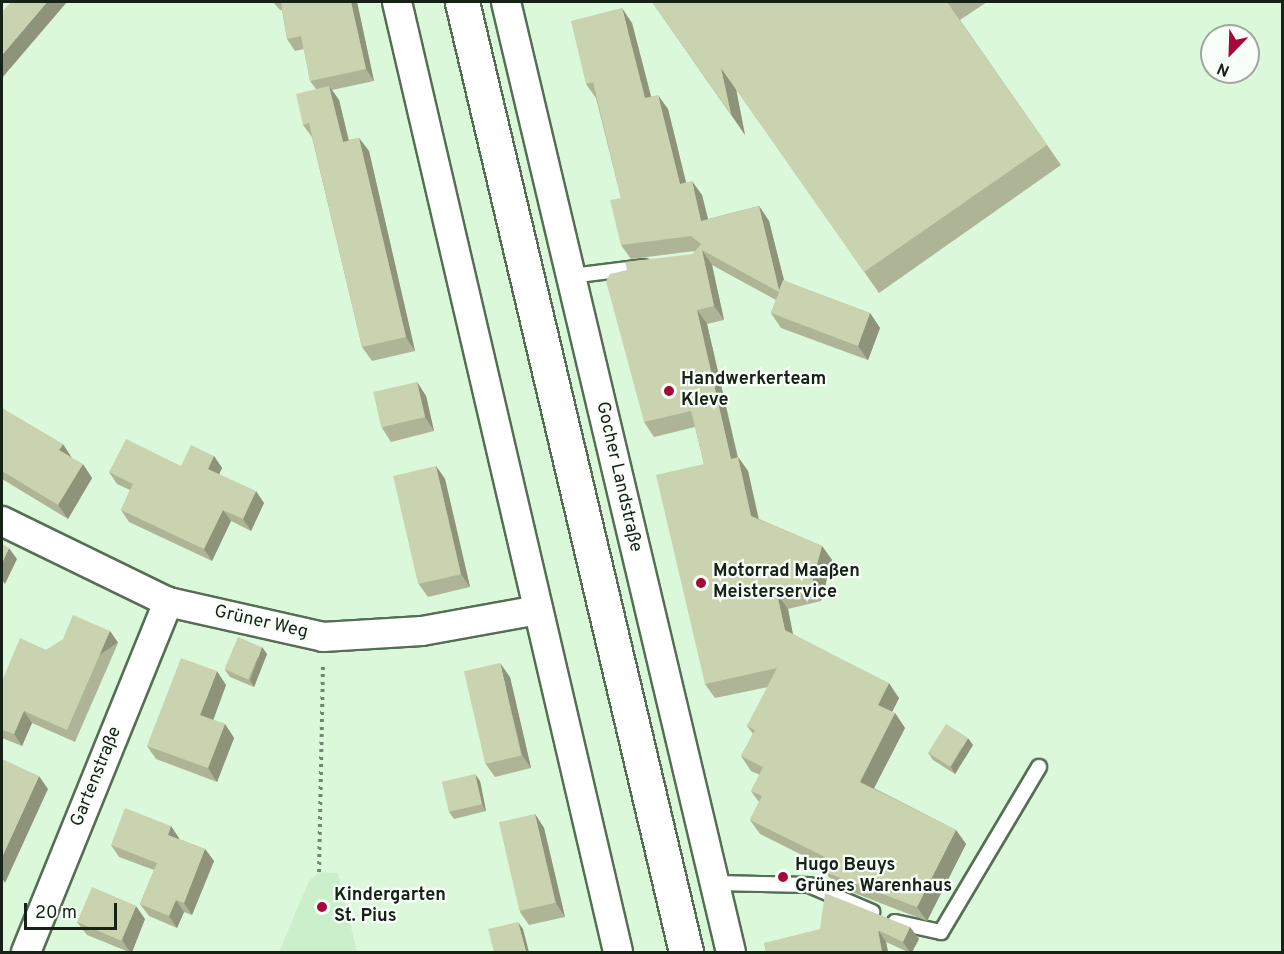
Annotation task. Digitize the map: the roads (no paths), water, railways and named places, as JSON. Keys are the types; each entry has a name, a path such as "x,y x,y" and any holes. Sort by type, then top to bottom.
{"main road":[{"path":"462,2 686,952"}],"street":[{"path":"397,2 618,952"},
{"name":"Gocher Landstraße","path":"506,2 730,952"},
{"name":"Grüner Weg","path":"2,521 168,602 323,637 422,630 538,610"},
{"name":"Gartenstraße","path":"26,952 168,602"}],"lane":[{"path":"571,276 654,266"},
{"path":"714,884 809,885 913,929 941,932 1039,767"}],"place":[{"name":"Handwerkerteam Kleve","path":"669,391"},
{"name":"Motorrad Maaßen Meisterservice","path":"701,583"},
{"name":"Hugo Beuys Grünes Warenhaus","path":"783,877"},
{"name":"Kindergarten St. Pius","path":"322,907"}]}
